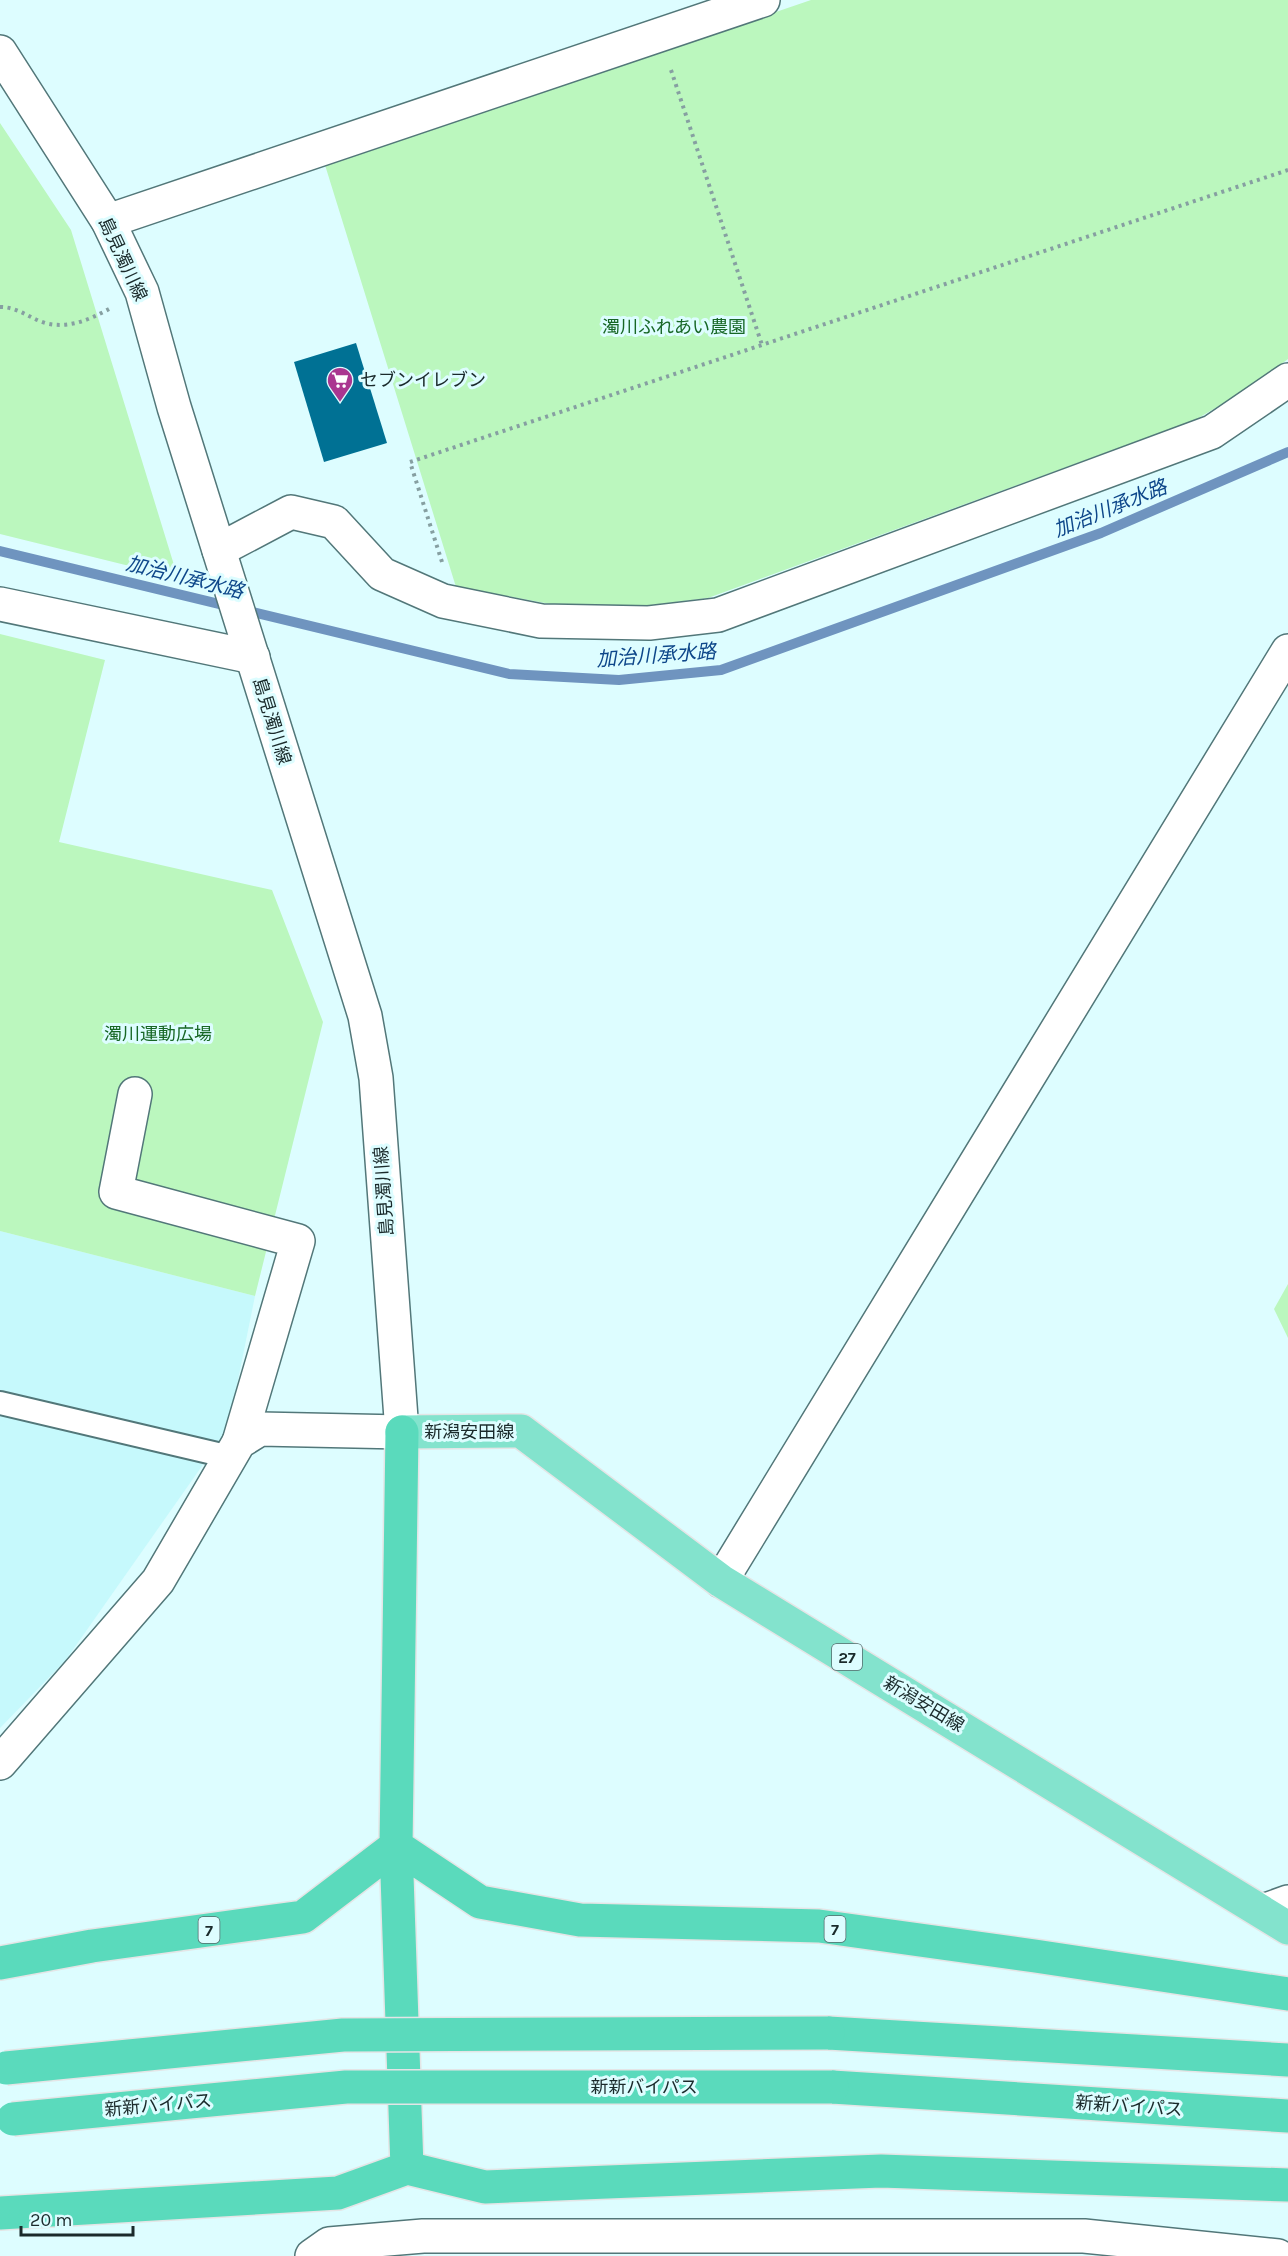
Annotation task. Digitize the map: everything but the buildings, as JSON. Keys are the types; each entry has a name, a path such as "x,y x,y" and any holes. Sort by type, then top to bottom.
{"highway":[{"path":"402,1432 396,1845 407,2168"},
{"name":"7","path":"0,1963 92,1946 303,1917 396,1845 480,1902 580,1920 819,1926 1288,1994"},
{"path":"3,2068 343,2035 828,2033 1288,2060"},
{"name":"新新バイパス","path":"6,2120 346,2087 832,2088 1288,2116"},
{"path":"0,2213 338,2193 407,2168 484,2187 881,2171 1288,2185"}],"main road":[{"name":"新潟安田線","path":"402,1432 522,1431 722,1581 1280,1914"}],"street":[{"path":"108,221 762,0"},
{"name":"島見濁川線","path":"0,52 108,221 142,292 174,407 365,1016 376,1078 402,1432"},
{"path":"219,550 291,512 334,522 382,574 443,602 541,621 649,623 718,615 1212,432 1288,380"},
{"path":"0,604 252,657"},
{"path":"722,1581 1288,651"},
{"path":"0,1763 158,1581 234,1450 298,1241 116,1192 135,1094"},
{"path":"234,1450 260,1429 402,1432"},
{"path":"312,2256 329,2244 423,2236 1084,2236 1278,2256"}],"lane":[{"path":"0,1403 234,1450"}],"path":[{"path":"659,35 762,345"},
{"path":"443,602 442,560 410,462 1288,170"},
{"path":"0,307 12,307 46,323 71,325 98,315 142,292"}],"shaded area":[{"path":"0,1231 255,1296 228,1429 65,1661 0,1728"}],"green space":[{"name":"濁川ふれあい農園","path":"811,0 1288,0 1288,359 1251,387 1195,420 708,598 627,608 556,605 456,587 325,165"},
{"path":"0,123 71,230 178,578 0,534"},
{"name":"濁川運動広場","path":"0,634 105,660 59,842 272,890 323,1022 255,1296 0,1231"},
{"path":"1288,1284 1288,1338 1274,1309"}],"waterway":[{"name":"加治川承水路","path":"0,551 509,674 619,680 721,670 1101,533 1288,452"}],"place":[{"name":"セブンイレブン","path":"340,403"}]}
